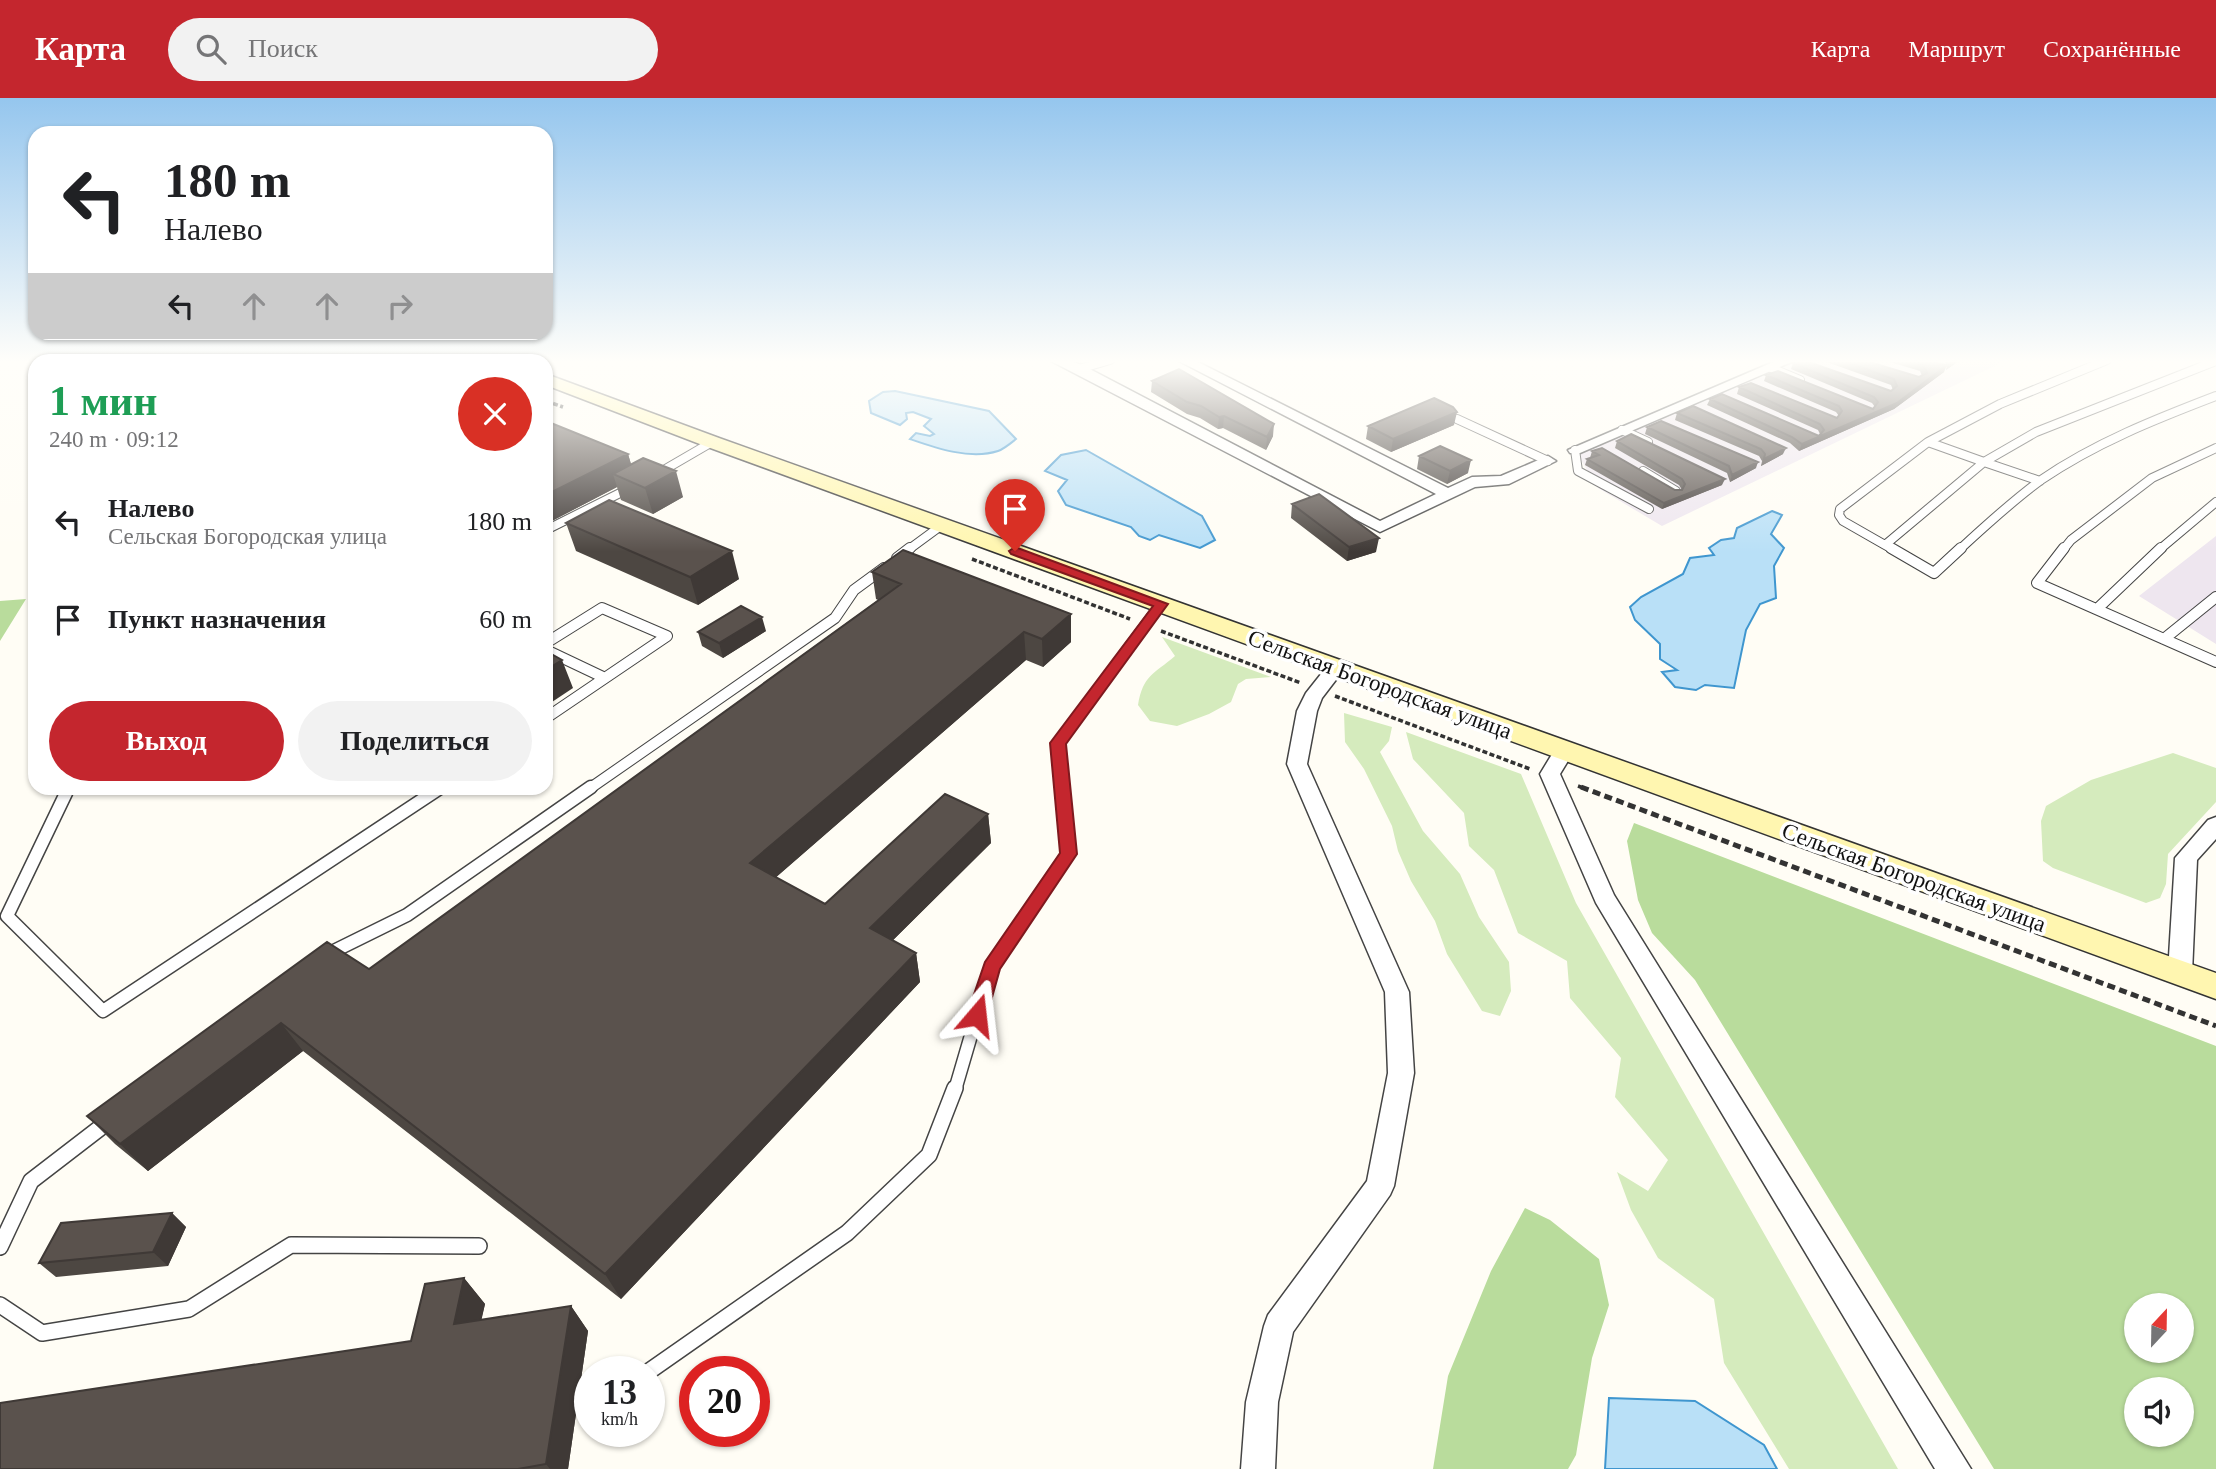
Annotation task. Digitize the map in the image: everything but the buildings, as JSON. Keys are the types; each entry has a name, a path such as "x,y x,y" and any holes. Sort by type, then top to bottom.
{"main road":[{"name":"Сельская Богородская улица","path":"663,424 1335,668 1558,764 2216,986"}],"street":[{"path":"1184,424 1380,527 1472,482 1504,481 1548,461"},
{"path":"1310,424 1448,494"},
{"path":"1575,450 1598,446 1622,430 1644,424"},
{"path":"1258,1469 1262,1402 1279,1326 1380,1186 1401,1073 1397,992 1297,764 1307,711 1335,668"},
{"path":"1558,764 1604,897 1954,1469"},
{"path":"2180,973 2186,858 2216,825"}],"lane":[{"path":"1468,424 1548,461"},
{"path":"1962,424 1928,442 1840,509 1839,514 1843,521 1934,573 2040,481 2109,442 2152,424"},
{"path":"1885,545 1984,462 2036,432 2056,424"},
{"path":"1622,430 1656,446"},
{"path":"1928,442 2040,481"},
{"path":"647,479 712,443"},
{"path":"2216,448 2152,478 2071,540 2037,583 2216,662"},
{"path":"1575,450 1578,471 1648,509"},
{"path":"1628,463 1676,491"},
{"path":"553,526 635,485"},
{"path":"2096,609 2142,564 2216,502"},
{"path":"322,957 407,915 835,618 854,590 942,524"},
{"path":"2164,639 2216,597"},
{"path":"665,1360 847,1233 929,1155 949,1109 991,967 1068,854 1058,743 1161,604"},
{"path":"553,639 602,608 667,636 553,713"},
{"path":"553,653 604,678"},
{"path":"65,795 7,916 103,1011 429,795"},
{"path":"0,1247 31,1181 117,1115"},
{"path":"0,1305 42,1333 189,1309 291,1245 479,1246"}],"path":[{"path":"1244,662 1319,690 1558,764 2216,1026"}],"shaded area":[{"path":"1637,424 1874,424 1662,526 1598,488 1575,450"},
{"path":"2216,536 2216,644 2139,596"}],"green space":[{"path":"26,599 0,641 0,601"},
{"path":"1162,637 1271,677 1246,679 1238,684 1231,702 1177,726 1150,721 1138,705 1143,687 1150,676 1175,656"},
{"path":"1344,713 1392,727 1389,741 1380,752 1423,831 1460,874 1479,917 1509,962 1511,991 1500,1016 1482,1011 1447,954 1435,921 1411,881 1398,851 1392,826 1364,769 1345,742"},
{"path":"1406,732 1521,774 1576,903 1898,1469 1789,1469 1724,1363 1714,1299 1658,1258 1631,1210 1617,1172 1648,1191 1668,1160 1615,1097 1621,1058 1570,998 1567,961 1518,933 1494,870 1469,846 1464,813 1413,759"},
{"path":"2173,753 2216,768 2216,802 2168,854 2166,884 2160,898 2146,903 2053,868 2043,861 2041,821 2046,806 2091,780"},
{"path":"1634,823 2216,1046 2216,1469 1994,1469 1695,980 1652,933 1638,900 1627,841"},
{"path":"1525,1208 1550,1220 1599,1259 1609,1305 1592,1358 1576,1455 1568,1469 1433,1469 1448,1376 1491,1271"}],"water":[{"path":"1002,424 1016,439 998,451 965,454 910,439 916,433 930,436 934,434 924,426"},
{"path":"1086,450 1202,516 1215,540 1200,548 1159,535 1150,540 1139,536 1131,527 1066,505 1058,491 1067,480 1045,471 1061,455"},
{"path":"1772,511 1782,515 1771,534 1784,548 1774,566 1776,598 1760,604 1746,630 1734,688 1705,685 1696,690 1675,687 1662,672 1677,670 1660,659 1660,644 1635,620 1630,607 1641,597 1683,574 1690,558 1714,555 1709,548 1721,540 1734,538 1737,528"},
{"path":"1609,1398 1695,1401 1764,1445 1777,1469 1605,1469"}],"route":[{"path":"977,1015 991,967 1068,854 1058,743 1161,604 1015,551"}]}
